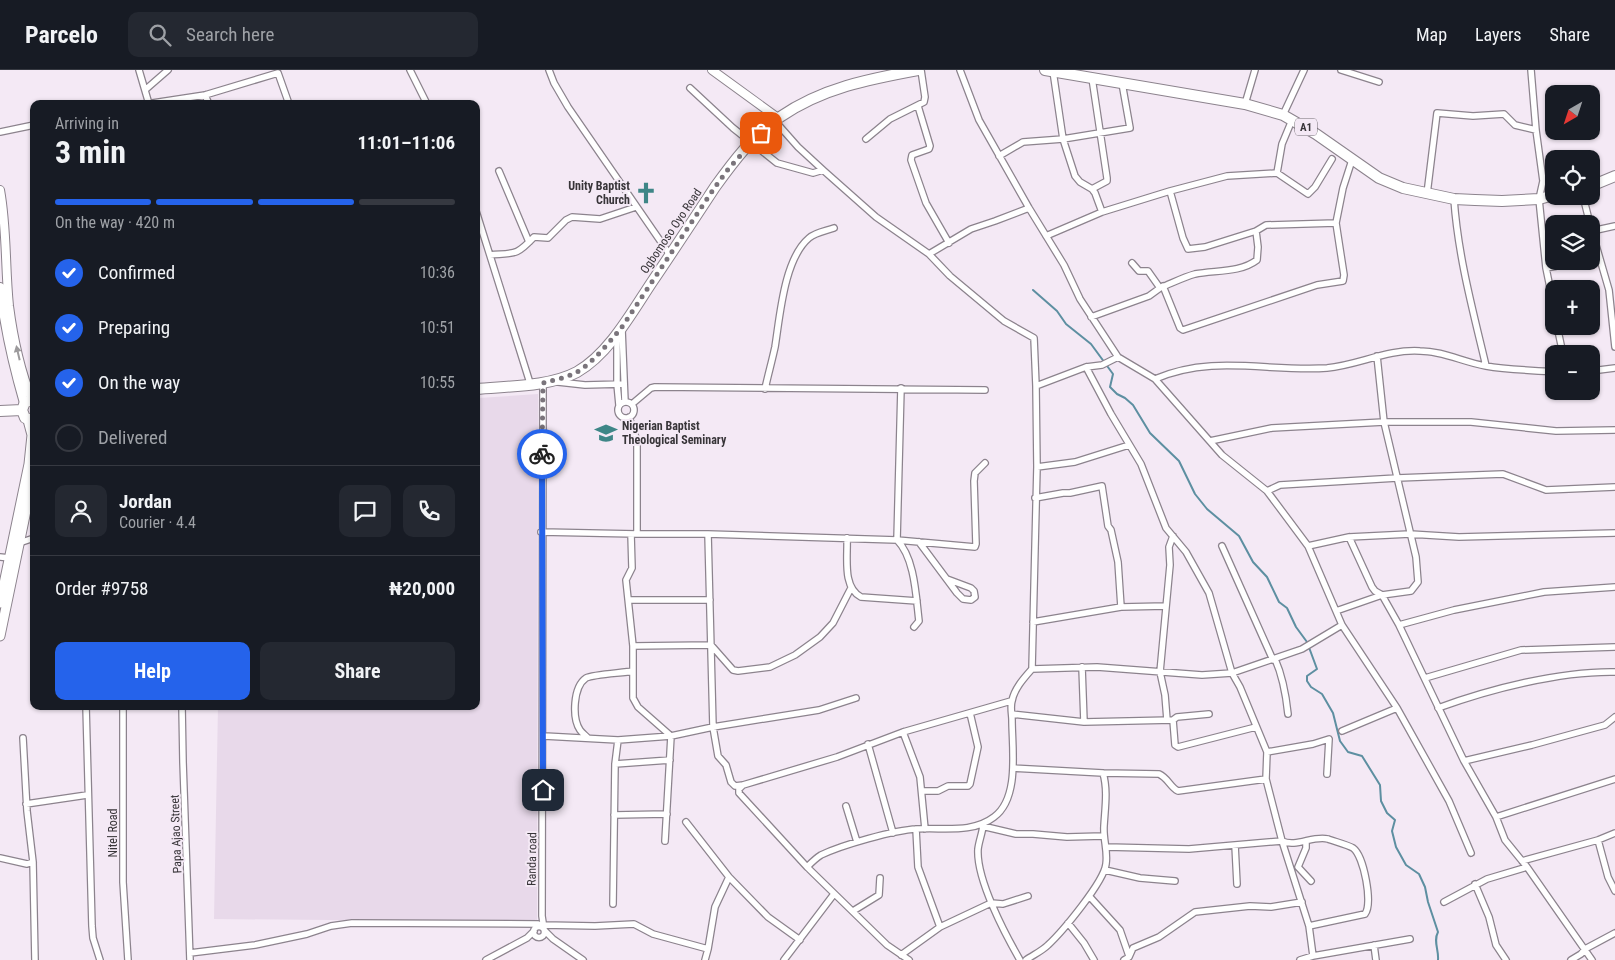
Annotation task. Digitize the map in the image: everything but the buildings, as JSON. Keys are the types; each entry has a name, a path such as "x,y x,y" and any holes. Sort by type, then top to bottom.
{"highway":[{"name":"Ogbomoso Oyo Road","path":"480,389 530,384 558,379 577,372 592,360 620,330 715,187 751,143 777,119 826,92 876,77 919,70"},
{"name":"A1","path":"1049,71 1245,104 1288,117 1316,134 1352,160 1392,184 1403,188 1454,199 1502,201 1545,197"},
{"path":"1600,182 1615,176"},
{"path":"0,411 28,403"},
{"path":"28,403 23,415 30,419"}],"main road":[{"path":"717,71 777,119"},
{"path":"0,190 4,220 9,305 28,403"},
{"path":"0,287 2,313 10,356 28,403"},
{"path":"0,604 5,558 30,452"},
{"path":"0,636 30,491"}],"street":[{"path":"139,70 147,100"},
{"path":"145,90 168,70"},
{"path":"410,70 425,100"},
{"path":"549,70 568,107 670,255"},
{"path":"866,139 890,119 918,106 925,100 919,70"},
{"path":"960,70 979,120 1064,265 1091,317 1118,357 1155,379 1222,455 1267,491 1308,546 1342,625 1397,708 1449,802 1470,854"},
{"path":"1245,104 1255,70"},
{"path":"1277,173 1288,117 1304,70"},
{"path":"1341,70 1379,82"},
{"path":"1531,70 1543,181 1539,199 1545,258"},
{"path":"171,100 205,94 279,71 288,100"},
{"path":"1049,71 1063,139 1075,176 1080,182 1092,189 1102,212"},
{"path":"1092,78 1107,180 1092,189"},
{"path":"999,156 1023,142 1063,139 1130,128 1122,83"},
{"path":"690,88 733,128 777,163 814,173 823,170"},
{"path":"205,94 207,100"},
{"path":"918,106 930,146 928,149 912,155 911,160 926,203 948,243"},
{"path":"1427,194 1437,112 1473,116 1504,114 1515,125 1536,130"},
{"path":"777,119 798,147 876,217 929,254 950,276 1004,321 1034,338 1037,467 1032,669 1021,682 1012,701 1013,768 1010,793 1004,807 982,826 978,848 979,859 991,903 1020,960"},
{"path":"0,132 30,126"},
{"path":"1046,236 1102,212 1170,191 1228,176 1277,173 1308,194 1315,187 1332,159"},
{"path":"1132,264 1139,272 1148,271 1162,287 1180,328 1183,330 1317,285 1339,283 1343,281 1344,275 1336,224 1343,188 1352,160"},
{"path":"499,171 529,242"},
{"path":"1170,191 1183,238 1188,249 1205,247 1256,232 1266,225 1336,224"},
{"path":"1454,199 1460,254 1486,366"},
{"path":"490,255 518,252 534,237 548,238 572,216 600,219 636,207"},
{"path":"929,254 971,228 1029,208"},
{"path":"480,224 530,384"},
{"path":"1600,228 1615,226"},
{"path":"765,389 792,262 808,239 834,228"},
{"path":"1091,317 1149,296 1162,287 1196,274 1220,271 1254,263 1257,260 1256,232"},
{"path":"1600,258 1612,289 1615,347"},
{"path":"620,330 622,403 618,411 620,416 624,418 629,417 634,412 632,404"},
{"path":"1155,379 1171,372 1195,367 1238,365 1329,368 1396,352 1421,351 1441,353 1486,366 1545,371"},
{"path":"1336,611 1382,595 1411,591 1418,582 1416,556 1384,422 1377,356"},
{"path":"1036,386 1086,367 1102,365 1118,357"},
{"path":"1086,367 1141,464 1166,528 1186,552 1209,593 1232,673 1240,687 1267,752 1266,779 1282,840 1309,926 1313,956"},
{"path":"1600,370 1615,368"},
{"path":"546,382 585,385 620,384"},
{"name":"Randa road","path":"540,930 542,916 544,736 541,532 546,382"},
{"path":"622,403 632,404 651,388 655,387 985,390"},
{"path":"901,388 896,540 904,550 914,580 919,621 914,627"},
{"path":"629,417 637,446 632,568 626,580 633,646 633,698 635,703 671,736 665,842"},
{"path":"1210,441 1272,428 1384,422 1471,422 1556,431 1615,430"},
{"path":"1037,467 1075,462 1129,445"},
{"path":"541,532 847,538 975,547 974,481 975,473 985,463"},
{"path":"1267,491 1280,485 1503,474 1546,490 1615,487"},
{"path":"1035,498 1102,486 1108,526 1111,530 1118,562 1121,607"},
{"path":"1308,546 1349,537 1410,534 1459,537 1615,533"},
{"path":"708,534 713,727 718,756 726,765 731,782 735,786 743,786 837,757 903,732 1012,701"},
{"path":"1173,536 1169,547 1170,565 1160,672 1175,744 1178,747 1256,727"},
{"path":"1349,537 1372,587 1382,595 1399,625 1464,762 1496,817 1505,840 1527,867 1592,960"},
{"path":"847,538 848,580 855,594 860,597 917,601"},
{"path":"19,543 30,539"},
{"path":"919,542 963,599 971,600 974,597 974,591 971,588 947,578"},
{"path":"1222,546 1282,674 1288,714"},
{"path":"633,646 711,645 733,670 770,667 795,655 827,631 851,588"},
{"path":"1399,625 1454,610 1544,592 1615,588"},
{"path":"629,600 710,600"},
{"path":"1033,622 1121,607 1166,606"},
{"path":"1032,669 1115,668 1213,676 1232,673 1274,660 1310,645 1342,625"},
{"path":"1425,678 1521,650 1615,647"},
{"path":"1082,667 1084,722"},
{"path":"588,738 579,729 577,724 574,700 584,680 589,677 633,671"},
{"path":"1438,708 1474,695 1546,679 1599,672 1615,672"},
{"path":"544,736 618,740 671,736 713,727 819,710 856,698"},
{"path":"1342,731 1397,708"},
{"path":"86,710 92,926 93,938 100,960"},
{"name":"Nitel Road","path":"123,710 123,882 128,960"},
{"name":"Papa Ajao Street","path":"182,710 190,960"},
{"path":"922,791 938,791 946,786 962,787 970,784 978,747 970,713"},
{"path":"1012,714 1084,722 1170,720 1177,717 1208,714"},
{"path":"1464,762 1605,725 1615,717"},
{"path":"903,732 920,777 925,829"},
{"path":"23,738 26,804 33,862 35,960"},
{"path":"1267,752 1313,744 1329,739 1327,774"},
{"path":"613,904 615,764 618,740"},
{"path":"868,744 893,833"},
{"path":"615,764 670,760"},
{"path":"1013,768 1159,774 1165,776 1173,788 1178,791 1266,779"},
{"path":"1026,960 1050,944 1090,896 1105,870 1107,863 1103,836 1106,784 1103,773"},
{"path":"1496,817 1615,779"},
{"path":"743,786 739,789 739,793 807,867 887,945 909,960"},
{"path":"26,804 87,795"},
{"path":"846,806 857,842"},
{"path":"614,816 667,814"},
{"path":"686,822 729,877 768,917 800,940"},
{"path":"807,867 821,855 857,842 916,829 966,829 982,826 1016,834 1066,838 1103,836"},
{"path":"916,829 918,867 940,927"},
{"path":"1522,861 1598,840 1615,833"},
{"path":"1106,847 1189,849 1282,840 1288,844 1325,838 1352,848 1355,850 1363,868 1369,906 1365,914 1309,926"},
{"path":"1598,840 1608,877 1615,890"},
{"path":"1306,841 1306,848 1298,867 1311,881"},
{"path":"1235,845 1237,884"},
{"path":"0,858 27,864 33,862"},
{"path":"1444,902 1476,884 1527,867"},
{"path":"1105,870 1140,878 1174,881"},
{"path":"704,960 708,948 714,907 729,877"},
{"path":"853,911 879,895 880,878"},
{"path":"1476,884 1489,918 1494,938 1506,960"},
{"path":"784,960 834,894"},
{"path":"901,955 940,927 991,903 1002,904 1028,896"},
{"path":"1090,896 1120,930 1128,959"},
{"path":"1128,959 1133,948 1159,938 1195,912 1250,906 1271,907 1302,902"},
{"path":"1068,922 1094,960"},
{"path":"190,953 255,945 307,934 331,926 352,923 540,930 634,924 653,934 708,948"},
{"path":"486,960 540,930"},
{"path":"540,930 583,960"},
{"path":"1571,960 1585,949 1615,932"},
{"path":"1300,960 1410,939"},
{"path":"1374,945 1376,960"},
{"path":"1326,954 1332,960"}],"shaded area":[{"path":"538,394 537,922 214,919 218,710 480,710 480,398"}],"waterway":[{"path":"1033,290 1057,311 1066,324 1091,344 1113,374 1110,387 1133,405 1150,433 1179,461 1195,494 1207,509 1239,536 1253,562 1267,577 1279,602 1287,608 1296,627 1307,642 1317,669 1307,676 1307,681 1311,687 1322,694 1333,713 1340,741 1348,752 1362,756 1380,785 1381,801 1387,813 1395,820 1392,831 1396,847 1406,865 1419,874 1425,887 1438,932 1436,939 1438,960"}],"way so far":[{"path":"542,454 543,383 577,372 609,343 622,327 715,187 729,168 761,133"}],"place":[{"name":"Unity Baptist Church","path":"646,193"},
{"name":"Nigerian Baptist Theological Seminary","path":"606,433"}],"route":[{"path":"542,454 543,790"}]}
